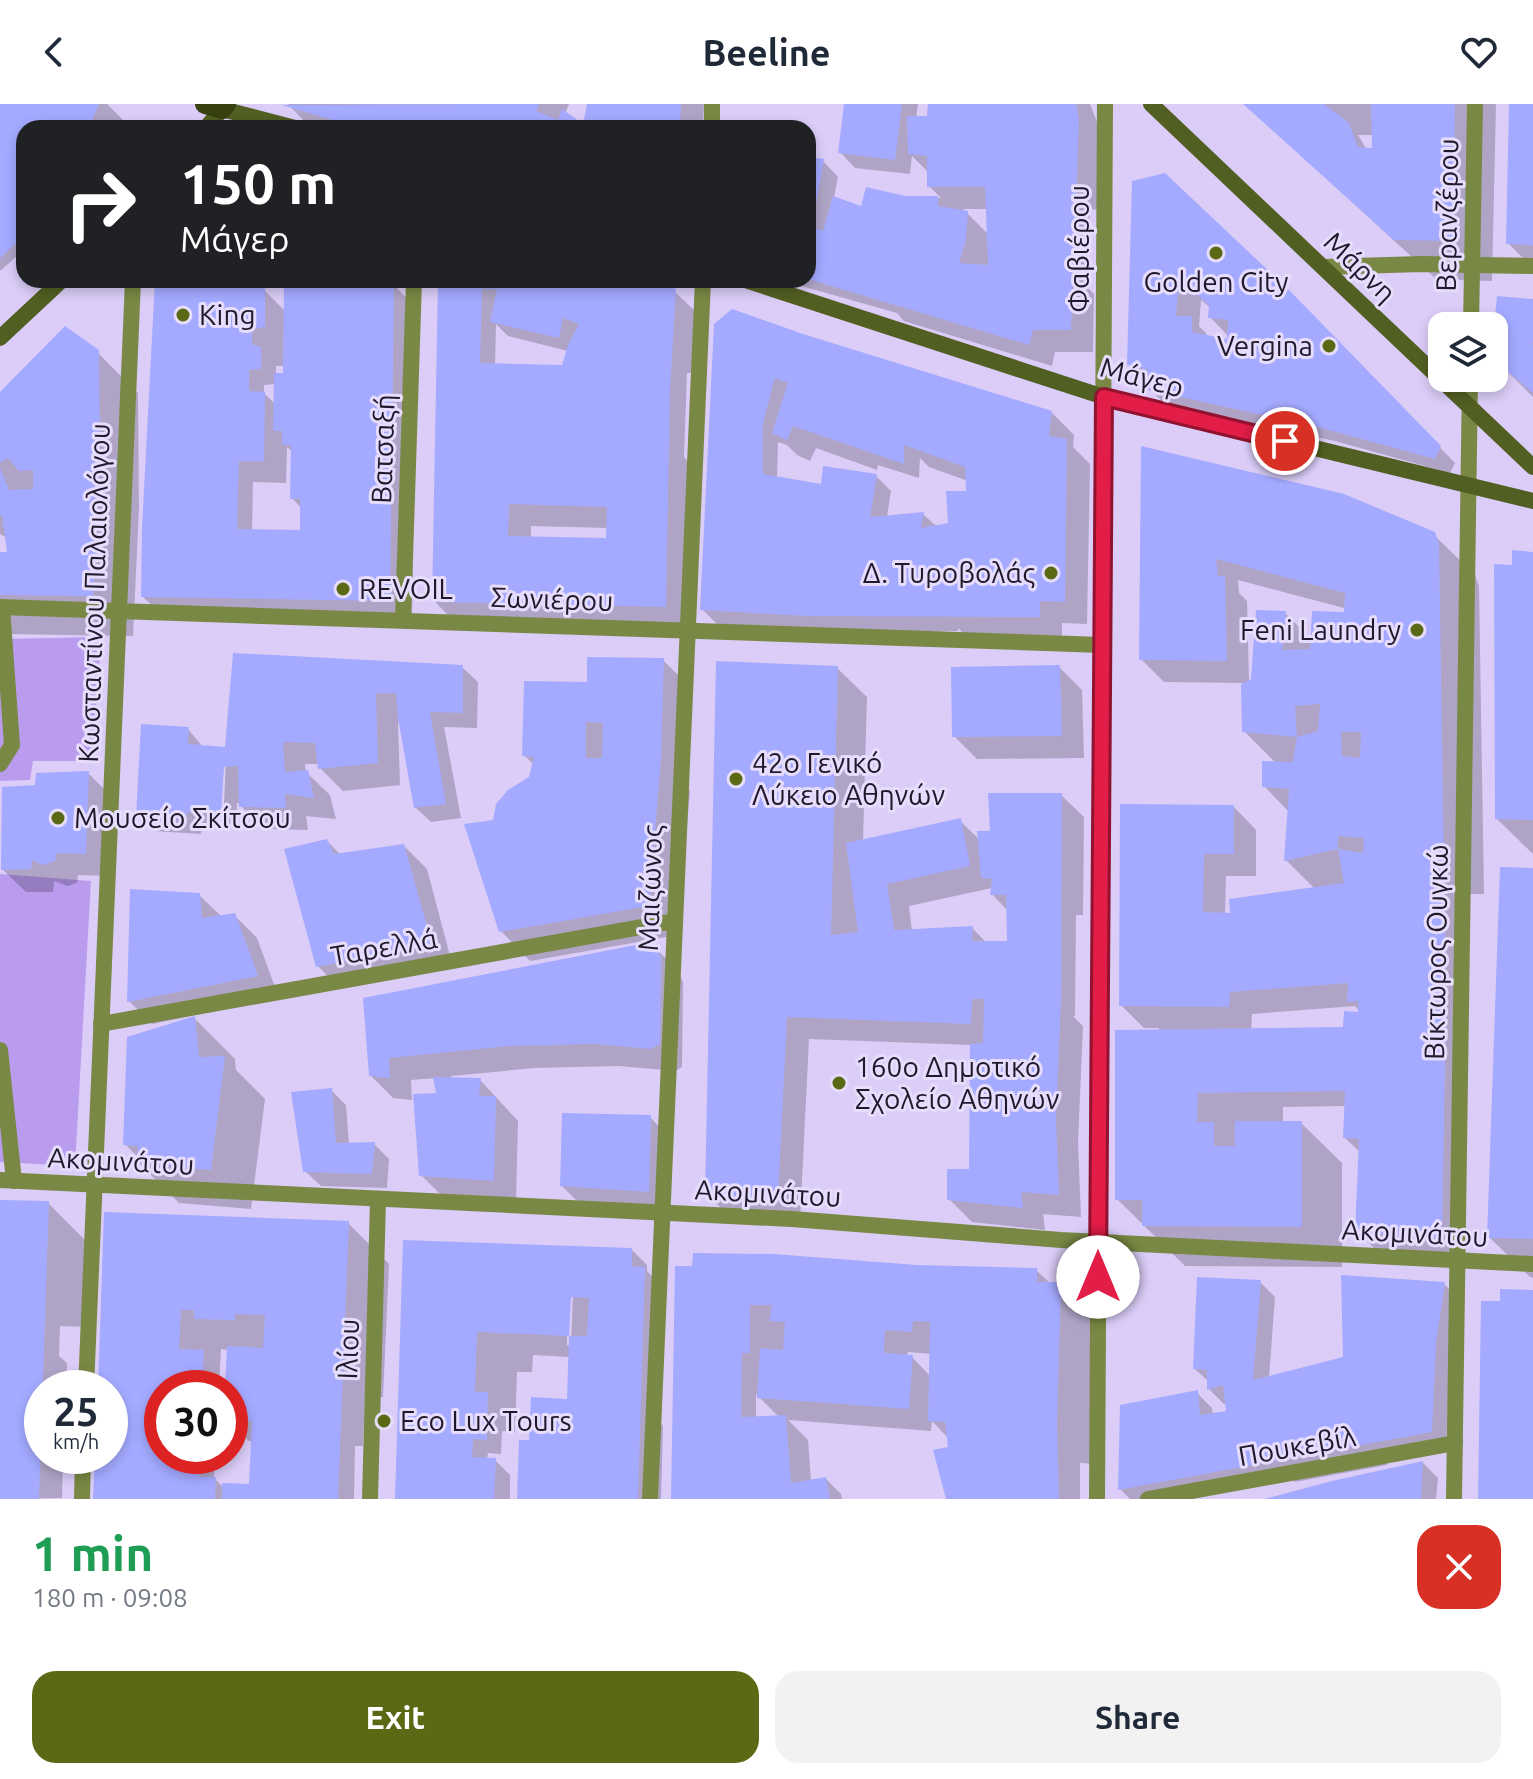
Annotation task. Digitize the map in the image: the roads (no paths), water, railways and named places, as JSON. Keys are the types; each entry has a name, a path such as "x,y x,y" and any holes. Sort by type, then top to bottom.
{"street":[{"name":"Φαβιέρου","path":"1097,1499 1105,104"},
{"name":"Μάρνη","path":"1151,104 1533,467"},
{"name":"Βερανζέρου","path":"1471,312 1475,104"},
{"path":"218,106 267,120"},
{"path":"1323,267 1533,266"},
{"path":"0,338 53,288"},
{"name":"Κωσταντίνου Παλαιολόγου","path":"87,1370 133,288"},
{"name":"Βατσαξή","path":"403,620 414,288"},
{"name":"Μαιζώνος","path":"650,1499 703,288"},
{"name":"Μάγερ","path":"770,288 1104,397 1533,501"},
{"path":"1470,392 1470,407"},
{"name":"Βίκτωρος Ουγκώ","path":"1454,1499 1470,407"},
{"path":"0,764 12,745 1,607"},
{"name":"Σωνιέρου","path":"1,607 1102,645"},
{"name":"Ταρελλά","path":"101,1024 675,921"},
{"path":"0,1050 7,1180"},
{"name":"Ακομινάτου","path":"7,1180 792,1219 1098,1242 1533,1264"},
{"name":"Ιλίου","path":"370,1499 378,1200"},
{"name":"Πουκεβίλ","path":"1148,1499 1455,1443"},
{"path":"82,1499 83,1474"}],"place":[{"name":"Golden City","path":"1216,253"},
{"name":"King","path":"183,315"},
{"name":"Vergina","path":"1329,346"},
{"name":"Δ. Τυροβολάς","path":"1051,573"},
{"name":"REVOIL","path":"343,589"},
{"name":"Feni Laundry","path":"1417,630"},
{"name":"42ο Γενικό Λύκειο Αθηνών","path":"736,779"},
{"name":"Μουσείο Σκίτσου","path":"58,818"},
{"name":"160ο Δημοτικό Σχολείο Αθηνών","path":"839,1083"},
{"name":"Eco Lux Tours","path":"384,1421"}]}
